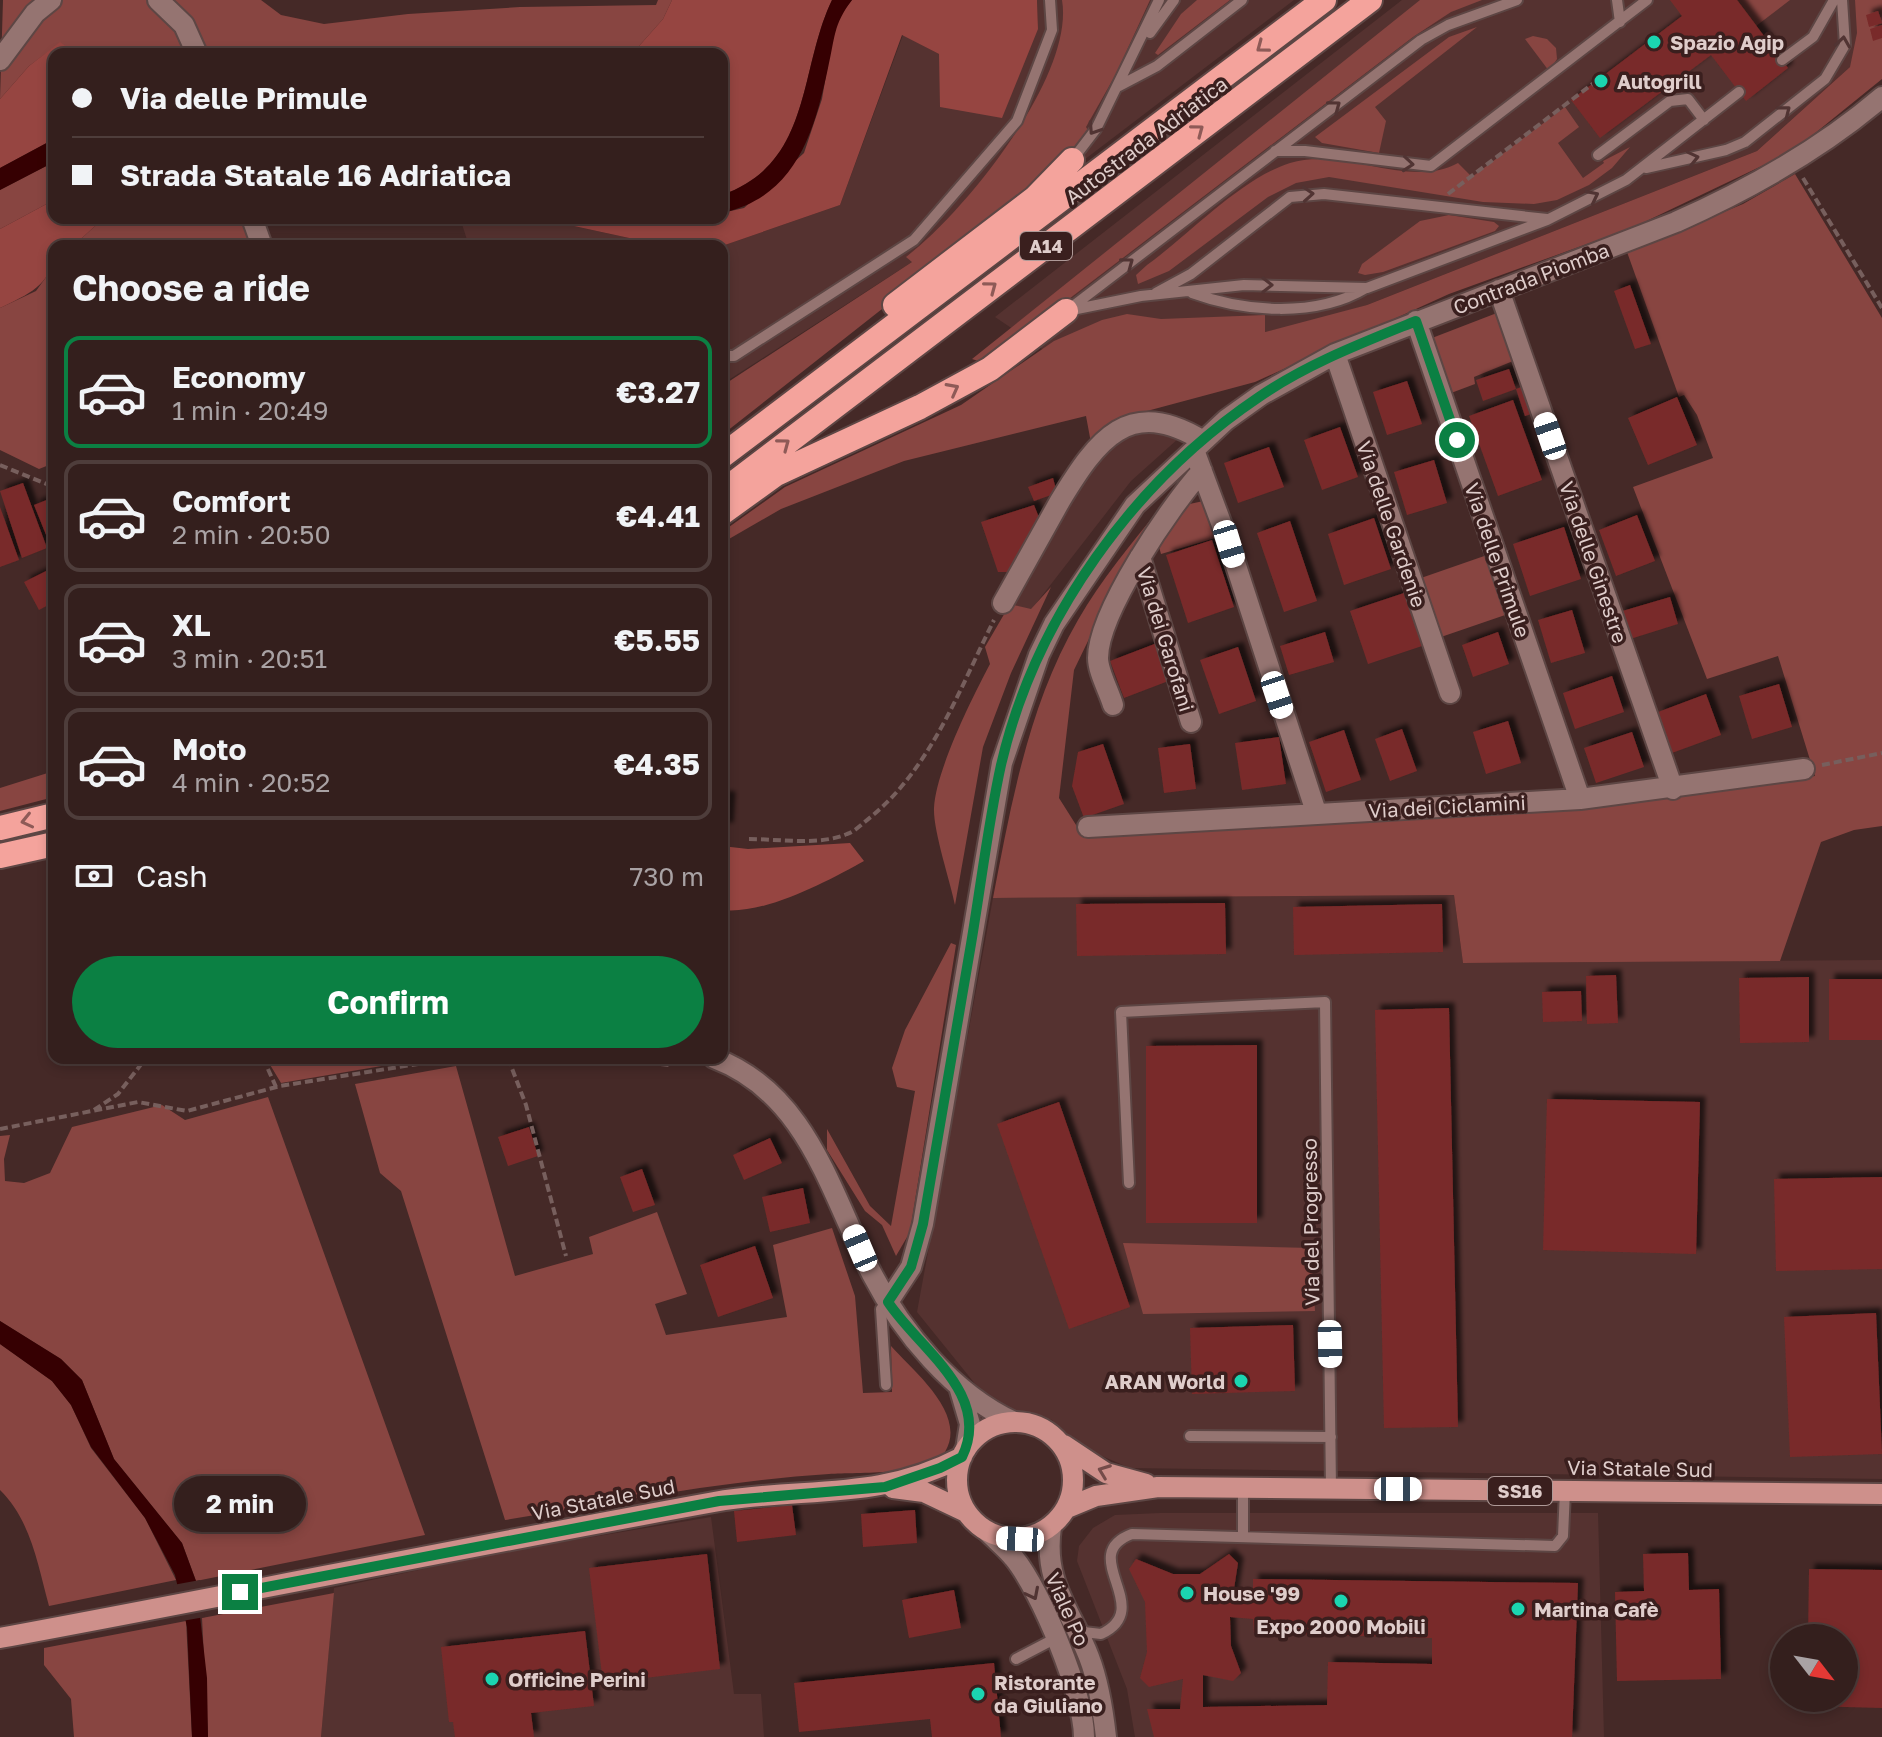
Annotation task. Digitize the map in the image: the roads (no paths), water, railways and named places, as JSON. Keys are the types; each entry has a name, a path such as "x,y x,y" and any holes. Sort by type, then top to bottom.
{"highway":[{"name":"Autostrada Adriatica","path":"728,451 1324,0"},
{"name":"Autostrada Adriatica","path":"728,487 1370,0"},
{"path":"838,368 854,337 1035,198 1072,160"},
{"path":"728,509 776,474 920,407 990,369 1066,311"},
{"path":"0,828 48,816"},
{"path":"0,856 48,845"}],"main road":[{"name":"SS16","path":"1014,1422 1030,1423 1057,1439 1089,1465 1106,1473 1158,1487"},
{"path":"885,1487 940,1468 964,1453 986,1429 1014,1422"},
{"path":"885,1487 924,1492 966,1512 988,1532 1020,1539 1051,1527 1067,1508 1074,1479 1072,1465 1057,1439"},
{"path":"964,1453 957,1485 966,1512"},
{"name":"Via Statale Sud","path":"0,1638 719,1501 885,1487"},
{"name":"SS16","path":"1067,1508 1096,1496 1158,1487"},
{"name":"Via Statale Sud","path":"1158,1487 1882,1494"}],"street":[{"path":"0,60 35,13 51,0"},
{"path":"158,0 184,25 194,48"},
{"name":"Contrada Piomba","path":"888,1302 911,1267 923,1224 1002,763 1039,655 1072,594 1135,505 1198,446 1261,395 1335,354 1676,222 1793,163 1882,97"},
{"name":"Via delle Ginestre","path":"1499,290 1673,789"},
{"name":"Via delle Primule","path":"1416,321 1580,799"},
{"name":"Via delle Gardenie","path":"1335,354 1450,693"},
{"path":"1003,603 1084,463 1110,433 1141,422 1184,429 1198,446 1202,471 1316,812"},
{"path":"1113,705 1098,658 1106,630 1140,557 1177,498 1202,471"},
{"name":"Via dei Garofani","path":"1140,557 1191,722"},
{"name":"Via dei Ciclamini","path":"1088,827 1580,799 1673,789 1804,769"},
{"path":"724,1064 755,1082 789,1114 809,1141 829,1174 871,1272 888,1302 958,1386 1014,1422"},
{"path":"958,1386 970,1424 964,1453"},
{"name":"Viale Po","path":"1051,1527 1049,1566 1056,1591 1077,1631 1099,1691 1106,1737"},
{"name":"Viale Po","path":"988,1532 1015,1559 1055,1638 1077,1694 1084,1737"}],"lane":[{"path":"728,356 734,356 914,240 1017,121 1052,30 1050,0"},
{"path":"1072,160 1096,129 1139,47 1159,0"},
{"path":"1139,47 1174,0"},
{"path":"1118,87 1157,66 1242,0"},
{"path":"1066,311 1421,40 1448,25 1517,0"},
{"path":"1617,0 1620,22"},
{"path":"1275,151 1305,151 1431,166 1647,0"},
{"path":"1782,60 1813,37 1834,0"},
{"path":"1640,169 1718,152 1745,142 1825,79 1845,45 1842,0"},
{"path":"1190,292 1218,302 1314,308 1547,220 1640,169 1739,92"},
{"path":"1598,155 1670,101 1688,99 1704,120"},
{"path":"1151,296 1191,274 1299,194 1434,205 1547,220"},
{"path":"1066,311 1151,296 1244,285 1367,288"},
{"name":"Via del Progresso","path":"1129,1183 1121,1012 1325,1002 1331,1489"},
{"path":"886,1385 881,1309 888,1302"},
{"path":"1190,1436 1331,1437"},
{"path":"1243,1488 1243,1536"},
{"path":"1016,1659 1055,1638 1077,1631 1101,1634 1107,1631 1123,1602 1110,1568 1109,1554 1121,1538 1144,1532 1555,1546 1563,1536 1565,1491"}],"place":[{"name":"Spazio Agip","path":"1654,42"},
{"name":"Autogrill","path":"1601,81"},
{"name":"ARAN World","path":"1241,1381"},
{"name":"House '99","path":"1187,1593"},
{"name":"Expo 2000 Mobili","path":"1341,1601"},
{"name":"Martina Cafè","path":"1518,1609"},
{"name":"Officine Perini","path":"492,1679"},
{"name":"Ristorante da Giuliano","path":"978,1694"}]}
